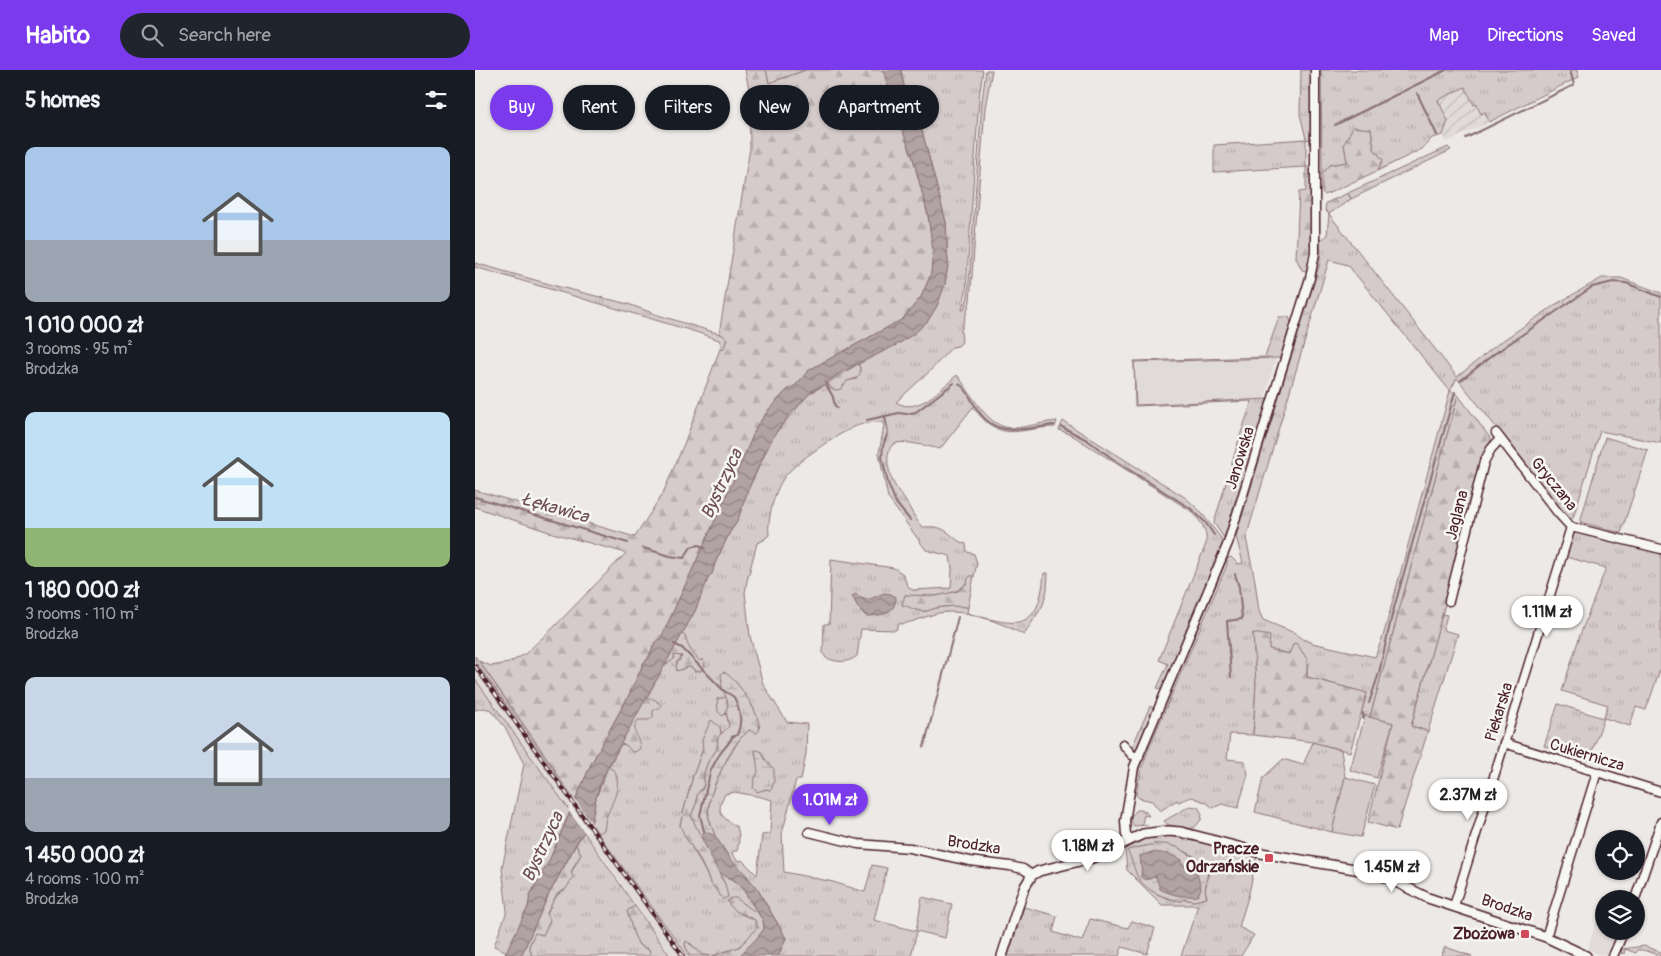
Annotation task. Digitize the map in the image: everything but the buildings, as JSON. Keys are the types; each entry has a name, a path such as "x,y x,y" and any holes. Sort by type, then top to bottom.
{"street":[{"name":"Janowska","path":"1129,839 1126,835 1125,821 1130,785 1139,757 1228,543 1310,278 1315,252 1315,70"},
{"name":"Gryczana","path":"1498,436 1571,527 1661,549"},
{"name":"Jaglana","path":"1449,601 1484,462 1498,436"},
{"name":"Piekarska","path":"1454,906 1571,527"},
{"name":"Cukiernicza","path":"1504,743 1661,792"},
{"path":"1123,744 1139,757"},
{"path":"1546,937 1597,772"},
{"path":"1638,890 1661,822"},
{"name":"Brodzka","path":"809,832 857,844 909,848 970,861 1010,866 1023,869 1032,875 1039,871 1093,858 1129,839 1143,834 1181,832 1261,853 1372,872 1387,877 1428,898 1546,937 1586,956"},
{"path":"1002,956 1025,888 1032,875"},
{"path":"1613,956 1620,940"}],"shaded area":[{"path":"1465,87 1474,104 1485,112 1489,122 1447,142 1443,135 1448,121 1437,100"},
{"path":"1276,358 1264,399 1135,405 1134,362"},
{"path":"475,661 688,956 670,956 608,864 475,679"},
{"path":"1595,925 1595,940 1614,940 1608,955 1598,954 1588,949"}],"green space":[{"path":"745,70 766,70 769,83 806,70 883,70 887,85 819,85 819,130 902,130 913,158 928,215 933,251 931,274 921,297 903,319 809,370 796,385 787,390 770,408 757,426 661,638 655,642 648,658 644,662 630,693 591,764 575,801 479,661 491,666 509,663 525,654 626,553 549,532 475,507 475,490 635,537 663,493 720,349 723,350 727,339 719,334 750,148 750,130 809,130 809,85 748,85"},
{"path":"766,70 806,70 769,83"},
{"path":"901,70 983,70 979,98 966,291 962,310 964,310 968,296 982,101 986,70 992,70 985,108 970,301 961,331 962,342 958,346 952,347 930,371 896,402 913,406 921,403 929,399 957,375 981,409 996,423 1005,427 1015,428 1057,421 1055,427 1010,432 992,426 973,407 940,449 903,442 894,444 889,452 888,463 892,480 922,527 942,529 966,544 967,552 974,554 977,563 974,576 968,578 965,585 959,590 931,596 905,595 911,606 920,611 948,607 968,607 967,613 999,621 1022,621 1030,616 1037,607 1044,573 1048,573 1047,590 1043,605 1024,635 983,618 960,613 939,613 908,623 898,624 896,630 861,629 857,656 842,662 826,658 823,653 824,624 829,624 831,559 894,568 903,574 907,585 912,590 951,588 952,569 950,556 926,550 888,498 879,453 884,426 882,422 859,425 841,434 806,457 788,472 774,498 770,514 769,535 757,543 745,593 750,636 763,684 787,722 807,724 806,754 801,780 796,780 782,834 784,872 833,882 865,892 872,865 887,868 874,920 916,931 922,897 952,904 945,938 917,931 911,956 778,956 786,938 758,890 731,860 715,836 708,815 710,797 722,768 739,740 749,730 760,728 754,709 736,682 722,687 727,697 717,699 725,715 726,711 729,726 721,735 721,730 702,740 703,749 693,776 680,825 712,885 725,884 719,873 727,876 742,888 756,911 754,912 742,902 741,914 755,920 758,928 739,947 712,956 702,955 690,943 685,945 690,956 688,956 591,824 601,781 664,666 673,659 674,655 682,656 677,662 676,667 681,670 687,667 694,669 702,661 699,661 688,649 682,634 695,611 709,575 712,574 715,563 730,532 737,522 748,490 774,435 809,394 828,383 828,385 856,379 860,368 858,364 898,344 915,333 937,306 945,284 948,264 946,222 922,130 939,130 939,85 904,85","holes":["735,792 772,800 770,834 762,835 757,875 742,860 738,861 732,854 733,851 737,851 738,830 721,814 720,805 725,794"]},
{"path":"1301,70 1312,70 1312,139 1306,140 1306,167 1214,172 1214,145 1306,139 1300,114"},
{"path":"1321,70 1577,70 1579,77 1489,122 1485,112 1481,114 1476,104 1474,105 1465,87 1438,100 1448,121 1443,135 1432,138 1422,149 1377,171 1383,160 1374,149 1371,129 1344,144 1347,162 1330,165 1322,174"},
{"path":"1353,127 1371,129 1374,149 1383,160 1377,171 1325,195 1322,192 1322,174 1330,165 1347,162 1344,144"},
{"path":"1448,147 1451,150 1351,199 1348,193"},
{"path":"1306,167 1312,167 1313,240 1307,271 1302,270 1296,258 1299,192 1306,191"},
{"path":"1348,193 1351,199 1329,214 1325,210 1326,203"},
{"path":"1329,214 1457,377 1499,343 1558,303 1602,278 1621,278 1661,293 1661,443 1600,431 1573,518 1570,520 1457,378 1450,391 1458,395 1370,717 1361,714 1367,693 1307,677 1307,659 1294,643 1289,654 1269,649 1253,633 1256,683 1253,735 1230,734 1227,759 1245,761 1248,774 1238,808 1222,804 1213,808 1207,803 1192,797 1178,802 1177,800 1160,811 1152,801 1139,798 1136,795 1140,774 1148,750 1227,565 1227,559 1231,557 1238,564 1243,563 1236,536 1320,263 1320,240 1327,235","holes":["1329,260 1348,265 1450,391 1384,633 1375,657 1312,643 1295,633 1263,620 1259,611 1246,538"]},
{"path":"475,263 628,304 723,335 727,339 723,351 720,349 721,344 719,340 475,267"},
{"path":"1279,317 1289,317 1291,323 1280,358 1134,362 1265,357"},
{"path":"1134,363 1136,405 1268,399 1224,538 1214,523 1252,401 1135,406"},
{"path":"858,364 860,368 859,376 847,381 841,389 835,390 831,388 828,383"},
{"path":"1458,395 1491,439 1411,726 1428,731 1397,830 1368,822 1393,723 1370,717"},
{"path":"1063,421 1186,498 1200,511 1224,542 1162,690 1157,688 1168,664 1159,660 1206,544 1205,530 1191,511 1070,434 1059,430"},
{"path":"1605,437 1648,450 1621,533 1580,522"},
{"path":"1580,532 1661,553 1661,667 1646,710 1636,707 1630,726 1604,718 1589,760 1544,746 1558,704 1603,718 1608,705 1562,691 1580,635 1606,568 1566,557 1574,533"},
{"path":"1225,562 1146,750 1138,773 1133,798 1136,773 1144,749"},
{"path":"970,576 974,576 968,607 944,607 922,611 902,605 905,595 936,596 958,591 967,583"},
{"path":"1442,614 1447,615 1443,630 1458,634 1428,731 1411,727"},
{"path":"1253,633 1270,636 1269,649 1289,654 1294,643 1297,644 1307,659 1307,677 1367,693 1350,752 1313,742 1253,735 1256,683"},
{"path":"682,634 700,661 703,659 705,667 701,671 696,671 695,673 694,669 689,667 677,671 677,664 682,656 674,655 674,659 664,666"},
{"path":"475,656 556,771 555,772 475,661"},
{"path":"724,672 736,682 748,698 757,716 759,731 756,733 749,730 738,741 723,766 714,786 709,805 708,814 715,836 704,832 702,839 691,816 697,802 697,794 704,785 704,773 708,762 717,749 718,737 729,726 726,711 728,703 722,687 721,674"},
{"path":"475,679 570,811 549,861 530,895 528,907 507,952 494,946 507,911 502,868 524,764 505,727 491,710 484,708 475,710"},
{"path":"727,697 728,707 723,716 718,712 717,699"},
{"path":"645,699 654,699 661,707 653,710 653,717 649,720 638,720 635,731 640,748 632,752 626,745 620,744"},
{"path":"1150,706 1154,709 1136,752 1132,752 1127,746 1133,745"},
{"path":"1365,716 1393,723 1377,778 1350,770"},
{"path":"711,720 720,727 721,735 718,738 717,749 708,762 704,773 704,785 699,792 691,816 725,884 728,897 723,899 712,885 680,825 693,776 703,749 702,740"},
{"path":"1313,742 1341,750 1345,777 1332,832 1255,812 1263,778 1283,759 1303,765"},
{"path":"755,750 761,751 774,769 774,782 771,790 766,789 757,792 753,788 758,772"},
{"path":"608,767 615,771 617,789 606,818 604,830 598,833 591,824 596,798"},
{"path":"1345,777 1375,785 1361,837 1332,832"},
{"path":"1190,806 1198,807 1202,814 1201,820 1194,828 1173,827 1164,821"},
{"path":"1137,810 1142,810 1144,813 1145,811 1149,816 1144,815 1142,824 1148,825 1134,826 1131,816"},
{"path":"584,832 635,906 627,911 639,945 649,950 651,956 532,956 529,946 535,932 543,935 547,915 552,903 566,889 571,873 581,854 576,845"},
{"path":"1167,836 1192,839 1257,857 1239,927 1254,935 1241,956 1181,956 1198,905 1162,905 1127,870 1125,849 1123,848 1142,839","holes":["1155,844 1185,851 1210,869 1205,890 1207,897 1194,901 1174,900 1153,892 1142,882 1131,859 1131,849"]},
{"path":"1155,844 1165,844 1177,847 1209,866 1205,890 1207,898 1194,901 1184,899 1182,901 1155,893 1139,879 1127,850","holes":["1141,859 1182,864 1197,873 1156,876 1142,875"]},
{"path":"576,845 581,854 571,872 573,877 566,889 557,894 547,913 550,921 543,935 535,933 529,946 532,956 521,956 548,896"},
{"path":"731,898 736,898 756,911 763,920 764,929 739,956 712,956 739,947 757,928 755,920 736,911 730,905 727,901"},
{"path":"635,906 670,956 651,956 649,950 639,945 627,911"},
{"path":"1024,907 1057,916 1053,932 1082,941 1090,919 1128,928 1132,921 1155,928 1147,954 1122,947 1119,956 1008,956"},
{"path":"686,941 702,955 709,956 690,956 685,945"},
{"path":"1644,946 1661,952 1661,956 1643,950 1637,950 1636,953 1625,949 1624,954 1621,953 1622,949"},
{"path":"1445,947 1472,956 1441,956"}],"water":[{"path":"883,70 901,70 904,85 887,85"},
{"path":"902,130 922,130 946,222 948,264 945,284 937,306 928,321 915,333 898,344 844,371 809,394 774,435 748,490 737,522 715,563 695,611 601,781 591,824 578,840 548,896 521,956 504,956 528,907 530,895 549,861 591,764 630,693 644,662 649,658 655,642 661,638 757,426 770,408 787,390 796,385 809,370 903,319 921,297 931,274 933,251 928,215 913,158"},
{"path":"884,593 896,597 895,603 886,613 877,615 866,616 859,609 852,596 856,594 864,599 870,599"},
{"path":"704,831 715,836 731,860 758,890 786,938 778,956 739,956 764,929 763,920 741,886 733,879 719,873 702,839"},
{"path":"1152,852 1179,858 1182,860 1182,864 1197,873 1201,888 1198,896 1174,895 1160,889 1156,876 1148,879 1142,878 1140,876 1142,875 1140,856"}],"pier":[{"path":"574,798 593,825 590,829 571,804"},
{"path":"571,805 589,830 586,834 568,810"}],"waterway":[{"path":"1335,125 1446,70"},
{"path":"1466,138 1574,85 1570,70"},
{"path":"1417,93 1437,135"},
{"path":"1460,381 1494,354 1592,287 1613,282 1626,283 1661,297"},
{"path":"825,382 837,408"},
{"path":"867,420 899,413 916,412 954,383"},
{"path":"959,384 965,389 985,419 993,425 1012,430 1054,425"},
{"path":"1369,703 1379,673 1392,615 1455,392"},
{"path":"885,417 888,432 883,446 882,457 888,483 896,503 910,520"},
{"path":"1062,427 1087,440 1120,464 1190,508 1206,523 1214,535"},
{"name":"Łękawica","path":"475,497 628,543"},
{"name":"Łękawica","path":"643,548 684,558 691,547 699,545 705,548"},
{"path":"1231,677 1227,621 1242,619 1239,587 1235,574"},
{"path":"924,747 958,617"},
{"path":"674,644 682,648 723,690 734,697 740,716 737,735 732,737 711,769 700,815 704,831"},
{"path":"1363,713 1363,719"}],"railway":[{"path":"475,666 683,956"}],"place":[{"name":"Pracze Odrzańskie","path":"1269,858"},
{"name":"Zbożowa","path":"1525,934"}],"water label":[{"name":"Bystrzyca","path":"722,484"},
{"name":"Bystrzyca","path":"543,847"}]}
